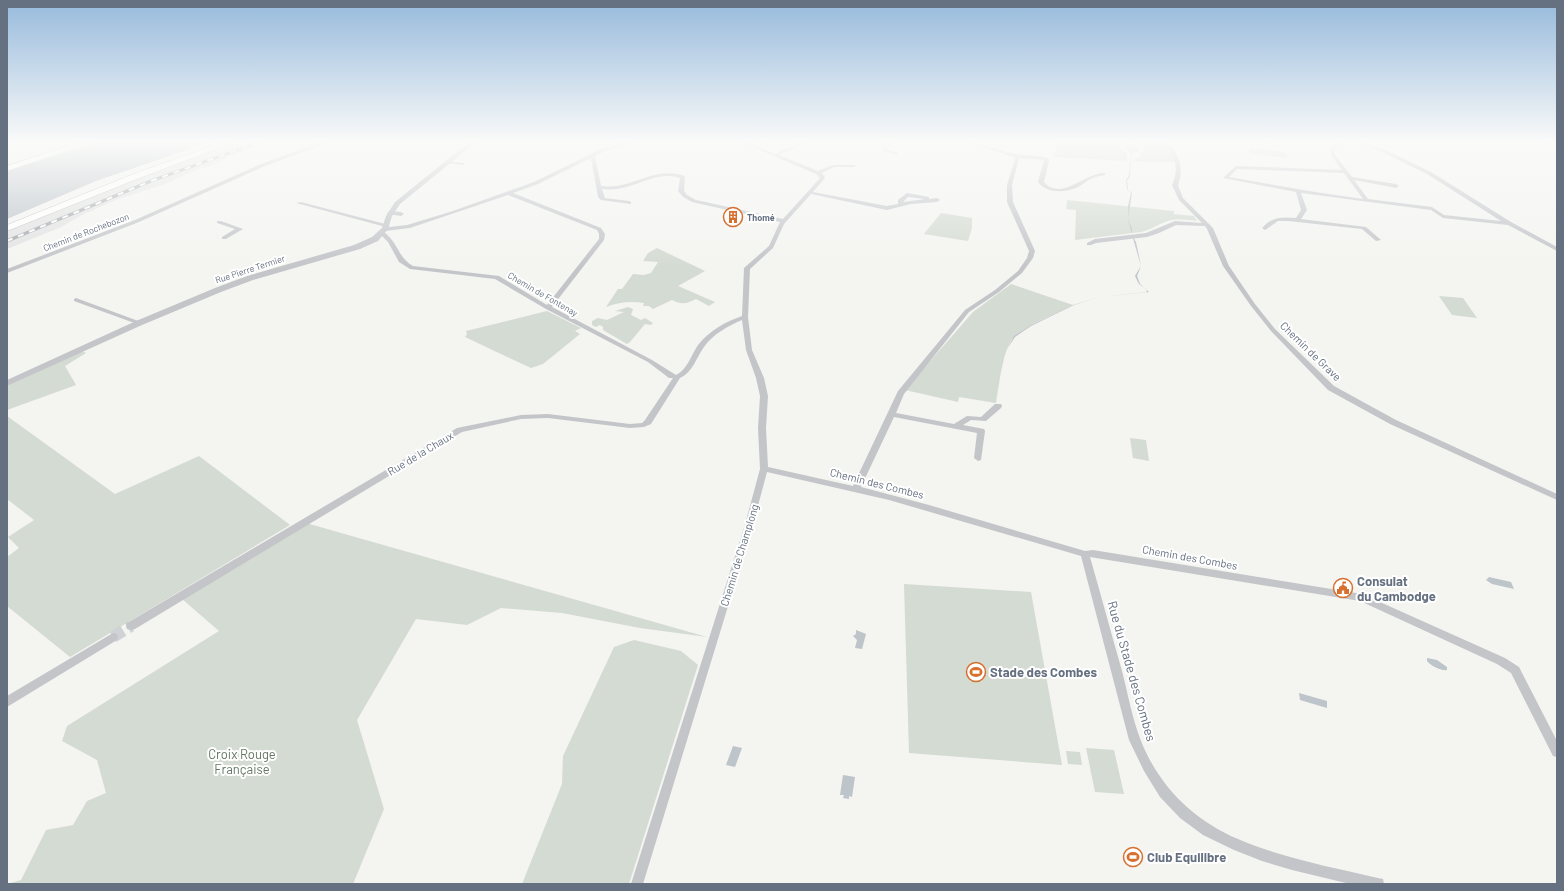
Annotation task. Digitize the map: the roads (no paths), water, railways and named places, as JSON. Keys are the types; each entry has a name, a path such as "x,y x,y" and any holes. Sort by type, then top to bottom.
{"main road":[{"path":"7,228 113,185"}],"street":[{"name":"Chemin de Rochebozon","path":"7,271 136,221 219,185"},
{"path":"385,229 390,213 397,202 419,185"},
{"path":"299,203 385,229 418,224 532,185"},
{"path":"601,196 629,185"},
{"path":"682,185 681,191 685,196 694,201 784,221"},
{"name":"Chemin de Champlong","path":"637,884 748,528 764,470 762,428 764,396 760,378 749,350 745,317 747,268 771,247 778,230 784,221 818,185"},
{"path":"856,489 901,393 967,311 997,291 1020,272 1030,258 1032,251 1010,202 1008,194 1009,185"},
{"path":"1043,185 1044,187 1050,189 1062,190 1073,188 1078,185"},
{"name":"Chemin de Grave","path":"1175,185 1181,199 1208,225 1226,266 1246,296 1273,330 1331,388 1393,422 1557,497"},
{"path":"1262,185 1367,201 1432,209 1443,216 1509,223"},
{"path":"1354,185 1367,201"},
{"path":"1388,185 1396,186"},
{"path":"1448,185 1509,223 1557,249"},
{"path":"619,188 599,187 603,199 629,203"},
{"path":"1298,191 1304,210 1298,220"},
{"path":"508,193 599,229 602,234 602,239 548,308"},
{"path":"811,193 882,208 892,208 912,202 937,200"},
{"path":"390,213 401,214"},
{"path":"1265,228 1272,220 1298,220 1364,228 1378,240"},
{"path":"219,222 240,229 224,238"},
{"path":"1089,244 1095,241 1148,235 1175,223 1208,225"},
{"name":"Chemin de Fontenay","path":"385,229 400,260 404,265 412,268 497,277 548,308 650,361 672,376 677,377"},
{"name":"Rue Pierre Termier","path":"7,383 139,323 218,290 250,278 357,247 375,239 385,229"},
{"path":"76,300 139,323"},
{"name":"Rue de la Chaux","path":"132,626 460,430 521,417 548,416 630,426 644,424 652,419 677,377 684,373 701,346 708,339 733,321 745,317"},
{"path":"978,458 983,419 998,406"},
{"path":"891,414 981,431"},
{"path":"956,426 970,418 983,419"},
{"name":"Chemin des Combes","path":"764,470 856,489 907,502 1019,536 1085,554 1093,553 1362,598 1501,661 1515,670 1557,752"},
{"name":"Rue du Stade des Combes","path":"1085,554 1135,740 1144,760 1164,793 1184,815 1212,834 1244,849 1275,859 1378,884"},
{"path":"7,702 113,637"}],"tunnel":[{"path":"113,637 131,626"}],"railway":[{"path":"7,241 142,185"}],"place":[{"name":"Thomé","path":"733,217"},
{"name":"Consulat du Cambodge","path":"1343,588"},
{"name":"Stade des Combes","path":"976,672"},
{"name":"Club Equilibre","path":"1133,857"}],"park label":[{"name":"Croix Rouge Française","path":"242,762"}]}
